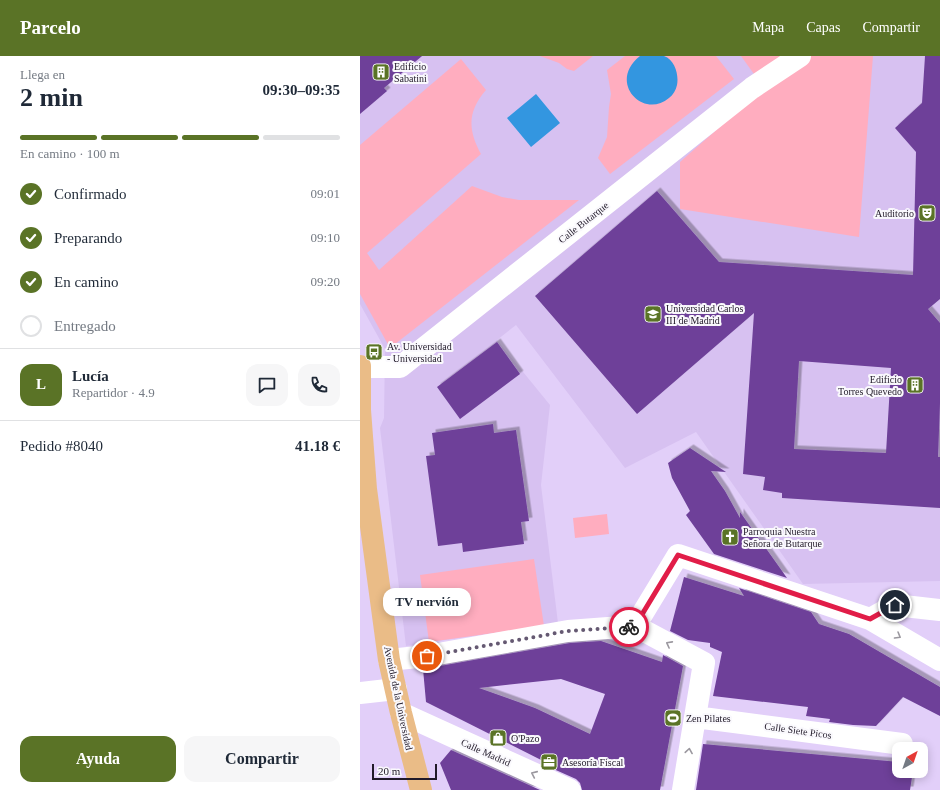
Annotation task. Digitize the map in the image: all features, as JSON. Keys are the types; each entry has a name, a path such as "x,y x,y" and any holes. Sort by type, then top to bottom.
{"main road":[{"name":"Avenida de la Universidad","path":"360,367 360,410 366,489 390,660 401,713 421,790"}],"street":[{"name":"Calle Butarque","path":"360,367 400,367 752,88 800,56"},
{"path":"635,626 678,555 870,619 940,660"},
{"path":"870,619 895,605 940,610"},
{"path":"390,660 427,656 575,625 635,626 704,663 683,790"},
{"path":"360,693 396,689"},
{"name":"Calle Madrid","path":"401,713 570,790"},
{"name":"Calle Siete Picos","path":"695,717 892,743"}],"shaded area":[{"name":"Universidad Carlos III de Madrid","path":"360,56 940,56 940,581 803,584 696,432 625,468 516,325 497,340 550,405 541,485 558,623 406,646 380,428 384,418 385,349 360,304"},
{"path":"540,56 593,56 574,71 567,69 559,63"},
{"path":"625,56 641,56 633,62 666,57 663,56 716,56 734,79 610,174 598,158 607,137 611,94 607,70"},
{"path":"741,56 873,56 859,237 680,209 680,162 764,88"},
{"path":"461,59 486,90 475,106 472,121 474,137 481,154 367,253 379,270 472,186 502,197 519,200 579,200 390,348 360,294 360,145"},
{"path":"607,514 609,534 575,538 573,518"},
{"path":"534,559 544,626 429,642 420,575"}],"water":[{"path":"640,56 664,56 671,61 677,72 677,87 675,91 669,98 659,104 649,104 640,101 632,95 628,87 627,77 631,66"},
{"path":"536,94 560,123 531,147 507,118"}],"building":[{"name":"Edificio Sabatini","path":"360,56 422,56 384,88 387,91 360,114"},
{"path":"925,56 940,56 940,299 928,309 940,323 938,457 940,457 940,508 782,498 782,493 763,490 765,477 743,474 754,313 637,414 535,296 657,191 719,262 913,275 916,152 895,128 922,103","holes":["799,361 891,368 886,453 794,449"]},
{"path":"497,342 520,374 460,419 437,387"},
{"path":"493,424 494,433 516,430 529,521 521,522 524,544 463,552 462,543 438,546 426,456 435,455 432,433"},
{"name":"Parroquia Nuestra Señora de Butarque","path":"690,448 726,472 711,471 725,491 740,518 740,512 787,578 714,554 686,515 690,511 672,478 668,463"},
{"path":"684,577 744,596 739,588 811,612 819,624 849,634 940,687 940,716 903,697 876,726 853,725 829,722 830,719 806,716 808,707 713,696 722,652 710,647 710,643 688,640 670,631"},
{"path":"601,641 662,662 663,655 683,666 660,790 582,790 580,783 576,779 549,767 555,767 426,702 423,669 570,643","holes":["561,679 605,694 590,734 535,708 479,688"]},
{"path":"703,744 892,761 892,778 912,778 910,790 696,790"},
{"path":"451,750 540,790 451,790 440,763"}],"way so far":[{"path":"427,656 568,631 629,627"}],"place":[{"name":"Edificio Sabatini","path":"381,72"},
{"name":"Auditorio","path":"927,213"},
{"name":"Universidad Carlos III de Madrid","path":"653,314"},
{"name":"Av. Universidad - Universidad","path":"374,352"},
{"name":"Edificio Torres Quevedo","path":"915,385"},
{"name":"Parroquia Nuestra Señora de Butarque","path":"730,537"},
{"name":"TV nervión","path":"427,656"},
{"name":"Zen Pilates","path":"673,718"},
{"name":"O'Pazo","path":"498,738"},
{"name":"Asesoría Fiscal","path":"549,762"}],"route":[{"path":"629,627 635,626 678,555 870,619 895,605"}]}
